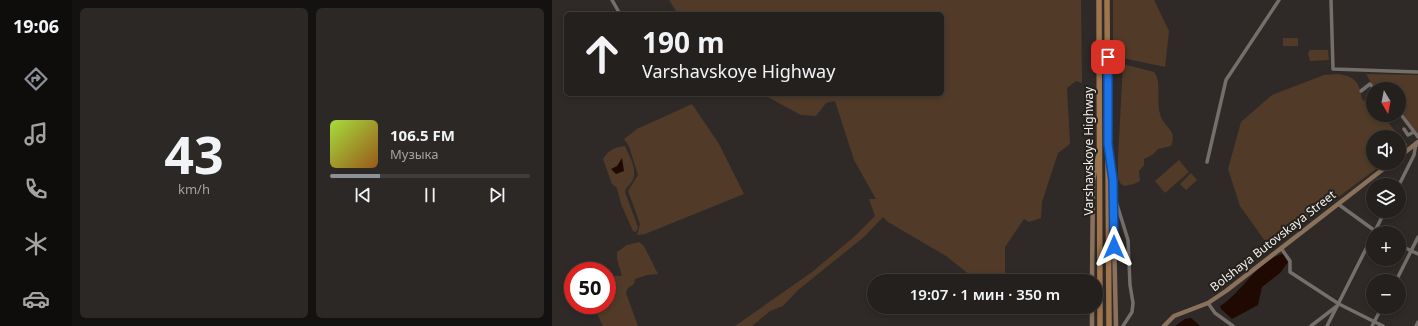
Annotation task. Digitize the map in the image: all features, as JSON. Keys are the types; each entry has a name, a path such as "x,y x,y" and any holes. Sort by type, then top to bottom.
{"main road":[{"name":"Varshavskoye Highway","path":"1099,0 1100,325"},
{"name":"Varshavskoye Highway","path":"1107,0 1109,325"},
{"path":"1092,274 1092,181 1100,144"},
{"path":"1108,144 1113,190 1116,326"},
{"path":"1406,152 1417,144"},
{"name":"Bolshaya Butovskaya Street","path":"1164,326 1174,316 1208,303 1226,291 1382,170"},
{"path":"1092,314 1092,326"}],"street":[{"path":"612,0 619,12"},
{"path":"1208,162 1219,104 1226,80 1279,0"},
{"path":"1331,0 1333,69 1418,72"},
{"path":"1361,91 1366,87"},
{"path":"1406,121 1418,137"},
{"path":"1404,129 1408,135 1414,132"},
{"path":"1403,178 1414,156 1417,144"},
{"path":"1113,190 1128,240 1130,285 1134,303 1132,312 1123,326"},
{"path":"1338,204 1366,226"},
{"path":"1400,274 1418,238"},
{"path":"1280,248 1290,261 1290,272 1339,304 1384,326"},
{"path":"1406,248 1418,254"},
{"path":"1328,326 1366,251"},
{"path":"1208,303 1215,312 1233,326"},
{"path":"1311,326 1339,304"},
{"path":"1372,326 1379,314"},
{"path":"1416,326 1418,322"}],"shaded area":[{"path":"669,0 1081,0 1082,83 1076,81 1067,88 1070,144 1058,153 1042,202 1041,218 1029,222 1024,219 1005,247 1005,273 969,274 946,256 888,222 883,217 864,237 798,290 783,306 770,311 752,326 735,326 812,272 855,236 875,216 869,199 876,199 854,160 835,101 826,103 816,116 801,115 766,96 944,96 944,12 677,12"},
{"path":"1113,0 1154,0 1169,31 1165,67 1113,56"},
{"path":"1283,38 1298,38 1298,46 1283,46"},
{"path":"1310,50 1328,50 1329,60 1310,61 1308,53"},
{"path":"1123,64 1154,72 1158,81 1158,103 1160,114 1173,136 1171,146 1158,149 1152,155 1144,159 1144,165 1139,171 1140,181 1124,186 1120,183 1118,178"},
{"path":"1338,74 1356,81 1360,88 1362,99 1366,103 1366,122 1387,122 1394,130 1366,130 1366,170 1375,170 1270,248 1240,206 1228,169 1241,122 1272,95 1324,75"},
{"path":"1366,74 1418,75 1418,134 1406,119 1406,82 1371,82"},
{"path":"692,104 719,144 744,194 645,234 637,235 640,224 628,191 638,175 629,146 624,139 637,129"},
{"path":"625,146 634,168 633,178 625,192 638,227 636,232 633,231 621,204 617,188 612,184 603,159 607,153 612,150"},
{"path":"622,158 624,171 616,174 611,169 617,166"},
{"path":"1179,160 1189,172 1165,193 1155,181"},
{"path":"1191,173 1197,180 1186,190 1180,184"},
{"path":"639,242 644,246 658,274 647,275 635,279 634,284 628,288 626,293 638,326 603,326 597,314 616,314 616,276 622,276 617,259 617,252 627,245"},
{"path":"1283,254 1288,262 1280,273 1262,287 1258,305 1232,319 1221,309 1220,306 1228,301 1258,269 1274,257"},
{"path":"1191,318 1200,326 1175,326 1185,319"}],"route":[{"path":"1108,57 1108,144 1113,180 1114,247"}]}
